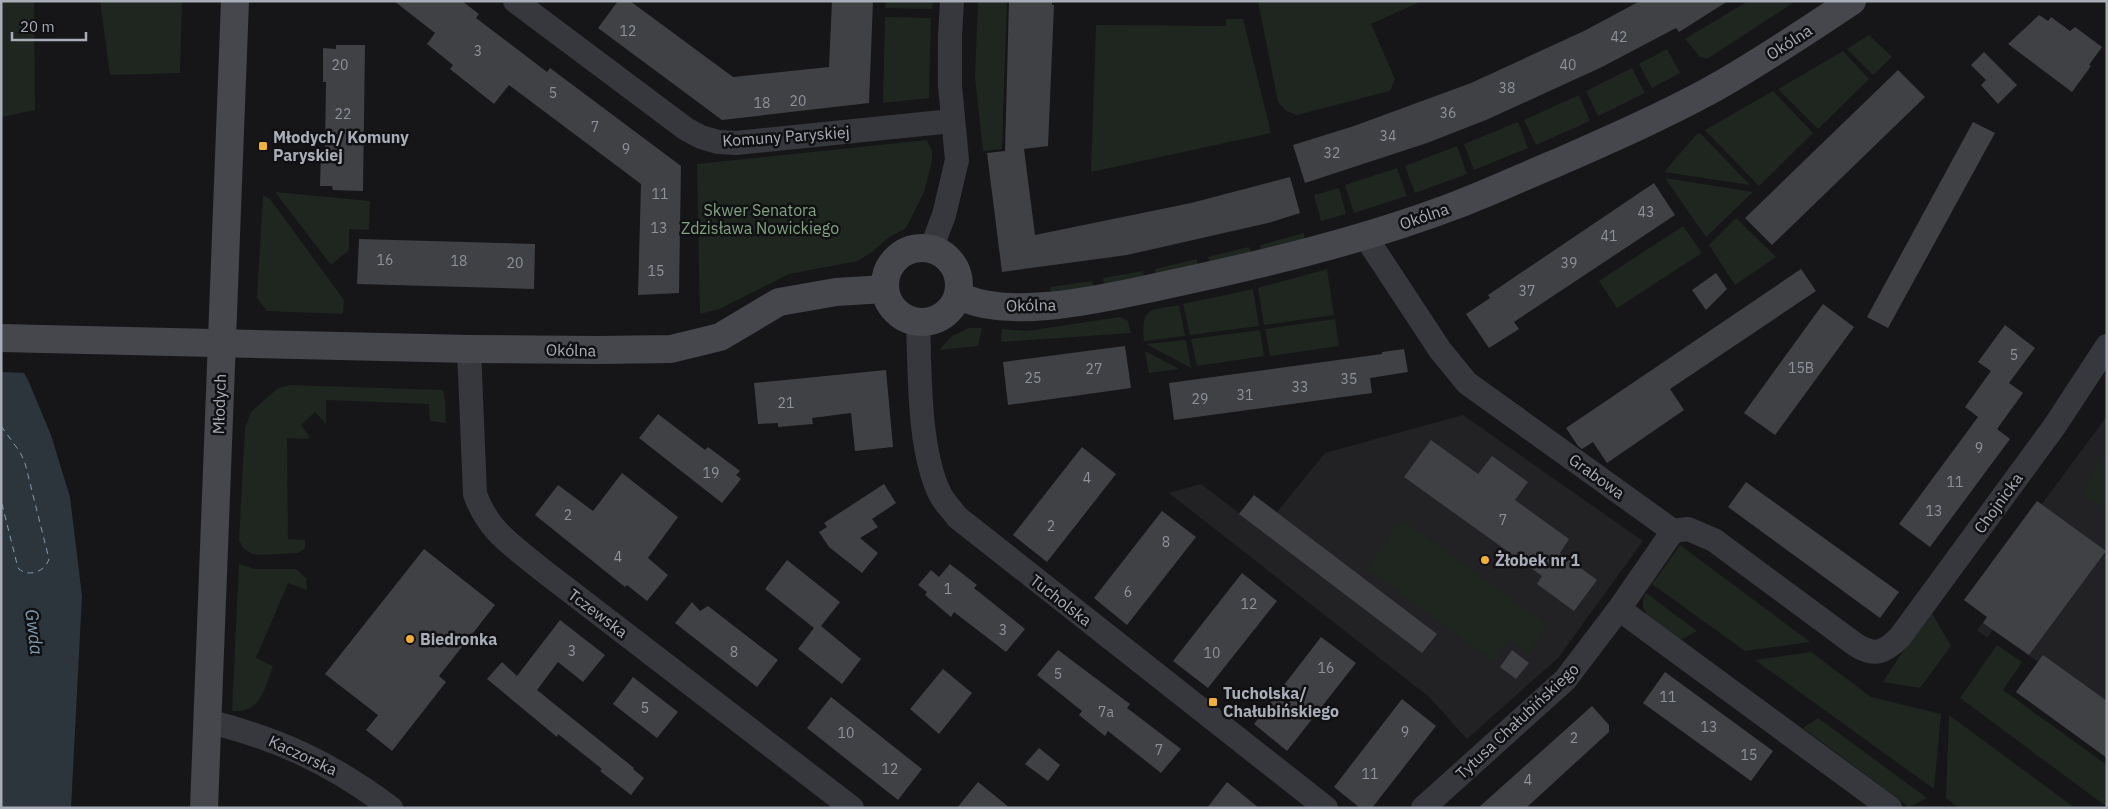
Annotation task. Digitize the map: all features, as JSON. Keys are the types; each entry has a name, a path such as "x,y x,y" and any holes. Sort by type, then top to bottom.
{"street":[{"name":"Młodych","path":"204,808 207,721 233,343 235,1"},
{"name":"Komuny Paryskiej","path":"515,1 686,129 709,139 736,143 952,121"},
{"path":"931,249 944,215 957,160 952,121 950,36 952,1"},
{"name":"Okólna","path":"958,295 972,302 992,306 1059,306 1258,265 1365,236 1458,204 1602,143 1714,88 1852,1"},
{"name":"Grabowa","path":"1365,236 1440,350 1467,383 1673,531 1688,530 1714,540 1856,645 1866,651 1880,652"},
{"path":"919,248 931,249 946,257 957,271 958,295 947,313 938,319 918,322 906,319 895,312 888,301 885,277 889,266 897,257 907,251 919,248"},
{"name":"Okólna","path":"1,338 469,349 671,349 720,337 779,302 836,292 885,289"},
{"name":"Tucholska","path":"918,322 927,450 932,473 941,497 957,517 1326,808"},
{"name":"Chojnicka","path":"1880,652 1888,648 1900,637 2054,427 2107,346"},
{"name":"Tczewska","path":"469,349 475,494 482,514 492,527 542,569 852,808"},
{"name":"Tytusa Chałubińskiego","path":"1424,808 1566,680 1673,531"},
{"path":"1618,609 1890,808"},
{"name":"Kaczorska","path":"207,721 244,730 292,748 351,779 391,808"}],"shaded area":[{"name":"Żłobek nr 1","path":"1463,415 1643,541 1558,658 1467,739 1429,697 1169,493 1201,484 1239,513 1254,495 1277,512 1325,453"},
{"path":"2107,416 2107,758 2016,692 2038,662 1993,630 1987,638 1977,630 1987,617 1964,600 2037,501 2042,504"}],"green space":[{"path":"1,1 34,1 35,110 1,117"},
{"path":"100,1 182,1 180,73 110,75"},
{"path":"886,1 933,1 932,9 885,8"},
{"path":"978,1 1007,1 1002,149 983,151 975,77"},
{"path":"1258,1 1422,1 1371,24 1395,79 1390,91 1297,115 1286,111 1278,102"},
{"path":"1748,1 1796,1 1707,59 1700,57 1685,39"},
{"path":"885,17 931,18 929,98 883,103"},
{"path":"1226,19 1243,19 1271,133 1091,172 1096,25 1226,26"},
{"path":"1869,35 1892,57 1873,75 1847,49"},
{"path":"1667,49 1680,73 1652,88 1639,64"},
{"path":"1843,51 1869,79 1818,129 1778,89"},
{"path":"1632,68 1645,93 1598,116 1586,91"},
{"path":"1773,91 1813,133 1759,186 1705,130"},
{"path":"1579,95 1590,121 1536,145 1524,120"},
{"path":"1518,122 1528,148 1474,170 1464,144"},
{"path":"1700,133 1750,185 1664,172 1696,135"},
{"name":"Skwer Senatora Zdzisława Nowickiego","path":"927,140 932,151 932,161 924,192 906,228 888,238 858,261 789,274 719,309 700,314 697,164"},
{"path":"1457,146 1467,174 1415,193 1405,166"},
{"path":"1397,168 1407,196 1354,213 1345,185"},
{"path":"1665,178 1753,192 1706,237"},
{"path":"1339,188 1346,214 1321,221 1314,195"},
{"path":"275,192 370,201 369,230 349,229 349,250 331,265"},
{"path":"263,195 270,199 344,300 343,314 267,311 257,298"},
{"path":"1736,218 1776,257 1735,285 1709,245"},
{"path":"1683,226 1702,253 1617,308 1599,281"},
{"path":"1304,233 1305,240 1261,251 1260,245"},
{"path":"1249,247 1251,254 1210,264 1208,257"},
{"path":"1197,259 1198,267 1156,276 1155,269"},
{"path":"1327,269 1334,315 1264,325 1258,288"},
{"path":"1143,271 1144,278 1104,285 1103,278"},
{"path":"1092,281 1093,288 1051,294 1050,287"},
{"path":"1253,289 1259,326 1190,335 1183,304"},
{"path":"1179,305 1185,336 1144,341 1144,321 1149,312"},
{"path":"1120,317 1128,321 1131,333 1001,342 1002,329 1027,331"},
{"path":"1335,319 1339,346 1270,356 1265,329"},
{"path":"969,328 982,328 978,346 939,350 952,336"},
{"path":"1260,330 1264,356 1197,366 1191,339"},
{"path":"1186,340 1191,368 1146,344"},
{"path":"1145,351 1179,369 1149,373"},
{"path":"289,385 443,390 446,423 430,421 429,404 326,400 326,424 315,412 301,425 310,437 307,439 287,438 288,539 305,540 305,548 298,553 252,554 243,548 239,540 245,428 251,412 277,389"},
{"path":"2107,450 2107,508 2082,494"},
{"path":"1402,519 1548,626 1528,654 1509,640 1493,661 1366,568"},
{"path":"1680,545 1810,642 1745,651 1652,584"},
{"path":"239,564 255,569 296,569 306,578 307,590 288,583 256,658 273,666 264,691 255,704 249,708 241,711 232,711"},
{"path":"1646,593 1697,631 1679,641 1652,621 1644,608 1643,601"},
{"path":"1930,610 1951,646 1920,688 1883,682"},
{"path":"1997,645 2022,662 2003,690 2107,765 2107,807 1960,698"},
{"path":"1811,652 1871,697 1941,714 1934,789 1755,660"},
{"path":"1949,715 2075,808 1959,808 1946,798"},
{"path":"1818,718 1927,798 1909,807 1803,728"}],"water":[{"name":"Gwda","path":"1,331 28,380 51,435 70,497 82,596 71,808 1,808"}],"pier":[{"path":"1,329 3,330 27,373 1,372"}],"building":[{"path":"394,1 462,1 479,14 476,18 547,72 550,68 681,166 679,293 638,295 641,184 509,85 494,104 450,69 453,65 427,44 435,33"},
{"path":"618,1 630,1 733,77 829,67 832,1 873,1 869,103 722,120 598,28"},
{"path":"1009,1 1052,1 1052,5 1054,5 1048,146 1024,149 1035,235 1191,203 1290,177 1300,213 1268,223 1127,255 1002,272 987,153 1005,151"},
{"path":"1640,1 1728,1 1679,32 1676,28 1602,67 1486,120 1427,143 1305,183 1293,145 1354,126 1471,83 1584,31"},
{"path":"2039,15 2048,21 2051,17 2070,31 2075,27 2102,47 2072,92 2008,44"},
{"path":"336,45 365,45 363,191 333,190 332,186 320,186 321,151 325,151 326,82 323,82 323,48 336,49"},
{"path":"1984,52 2017,85 1998,104 1981,85 1986,80 1971,65"},
{"path":"1898,70 1925,97 1772,245 1745,218"},
{"path":"1973,122 1995,133 1888,328 1867,317"},
{"path":"1654,183 1675,215 1514,322 1519,329 1489,348 1466,314 1490,298 1488,295"},
{"path":"359,239 535,244 534,289 357,284"},
{"path":"1801,269 1816,291 1670,389 1684,410 1607,463 1593,442 1582,449 1578,446 1566,428"},
{"path":"1716,273 1727,289 1706,310 1692,290"},
{"path":"1823,304 1854,327 1775,435 1744,413"},
{"path":"2005,325 2035,348 2009,383 2023,393 1997,429 2010,439 1930,547 1899,524 1978,417 1965,407 1991,371 1978,362"},
{"path":"1125,346 1131,388 1008,405 1003,362"},
{"path":"1404,349 1408,372 1370,378 1372,393 1174,420 1169,383 1382,354 1382,352"},
{"path":"886,370 893,447 855,451 851,413 812,418 813,424 778,427 778,423 758,424 754,383"},
{"path":"658,414 705,450 708,447 740,471 736,475 741,479 722,503 639,438"},
{"path":"1431,440 1478,474 1492,456 1528,482 1515,500 1569,539 1560,553 1597,580 1574,611 1537,584 1542,576 1404,477"},
{"path":"1082,447 1116,474 1047,562 1013,535"},
{"path":"622,473 678,517 648,558 668,575 647,601 627,585 625,587 535,515 558,485 593,511"},
{"path":"1746,482 1899,592 1880,618 1728,507"},
{"path":"884,484 896,503 872,519 878,527 860,538 878,553 862,573 829,547 819,532 827,527 824,523"},
{"path":"1254,495 1437,634 1422,653 1239,514"},
{"path":"2037,501 2106,551 2029,655 1983,623 1987,617 1964,600"},
{"path":"1162,511 1196,537 1127,625 1094,598"},
{"name":"Biedronka","path":"424,549 495,605 439,676 446,682 392,751 366,730 378,715 325,674"},
{"path":"787,560 840,602 821,626 861,659 842,684 798,649 814,628 765,589"},
{"path":"950,564 977,585 974,588 1025,629 1006,652 954,612 951,617 925,595 927,592 918,585 931,570 939,577"},
{"path":"1242,573 1277,601 1208,688 1173,661"},
{"path":"692,602 700,611 708,606 778,660 757,687 675,623"},
{"path":"560,620 605,655 583,682 558,662 537,690 644,778 631,795 600,771 602,769 558,734 557,737 487,679 502,662 517,676"},
{"path":"1321,637 1356,663 1287,751 1254,724"},
{"path":"1058,650 1130,704 1127,708 1181,749 1161,773 1108,731 1105,736 1079,715 1082,711 1037,675"},
{"path":"1512,650 1529,663 1516,679 1500,667"},
{"path":"2043,655 2107,701 2107,758 2016,692"},
{"path":"943,669 972,693 939,734 910,709"},
{"path":"1665,672 1773,751 1751,781 1643,703"},
{"path":"633,677 678,712 657,738 613,704"},
{"path":"831,697 922,769 898,800 807,728"},
{"path":"1402,699 1436,726 1372,808 1360,808 1334,787"},
{"path":"1592,706 1609,725 1609,732 1526,808 1478,808"},
{"path":"1039,748 1060,765 1048,781 1025,764"},
{"path":"978,782 1010,808 957,808"},
{"path":"1227,782 1259,808 1207,808"}],"ferry route":[{"path":"1,426 20,452 25,463 49,559 47,564 40,570 26,573 18,568 1,500"}],"place":[{"name":"Młodych/ Komuny Paryskiej","path":"263,146"},
{"name":"Żłobek nr 1","path":"1485,560"},
{"name":"Biedronka","path":"410,639"},
{"name":"Tucholska/ Chałubińskiego","path":"1213,702"}]}
